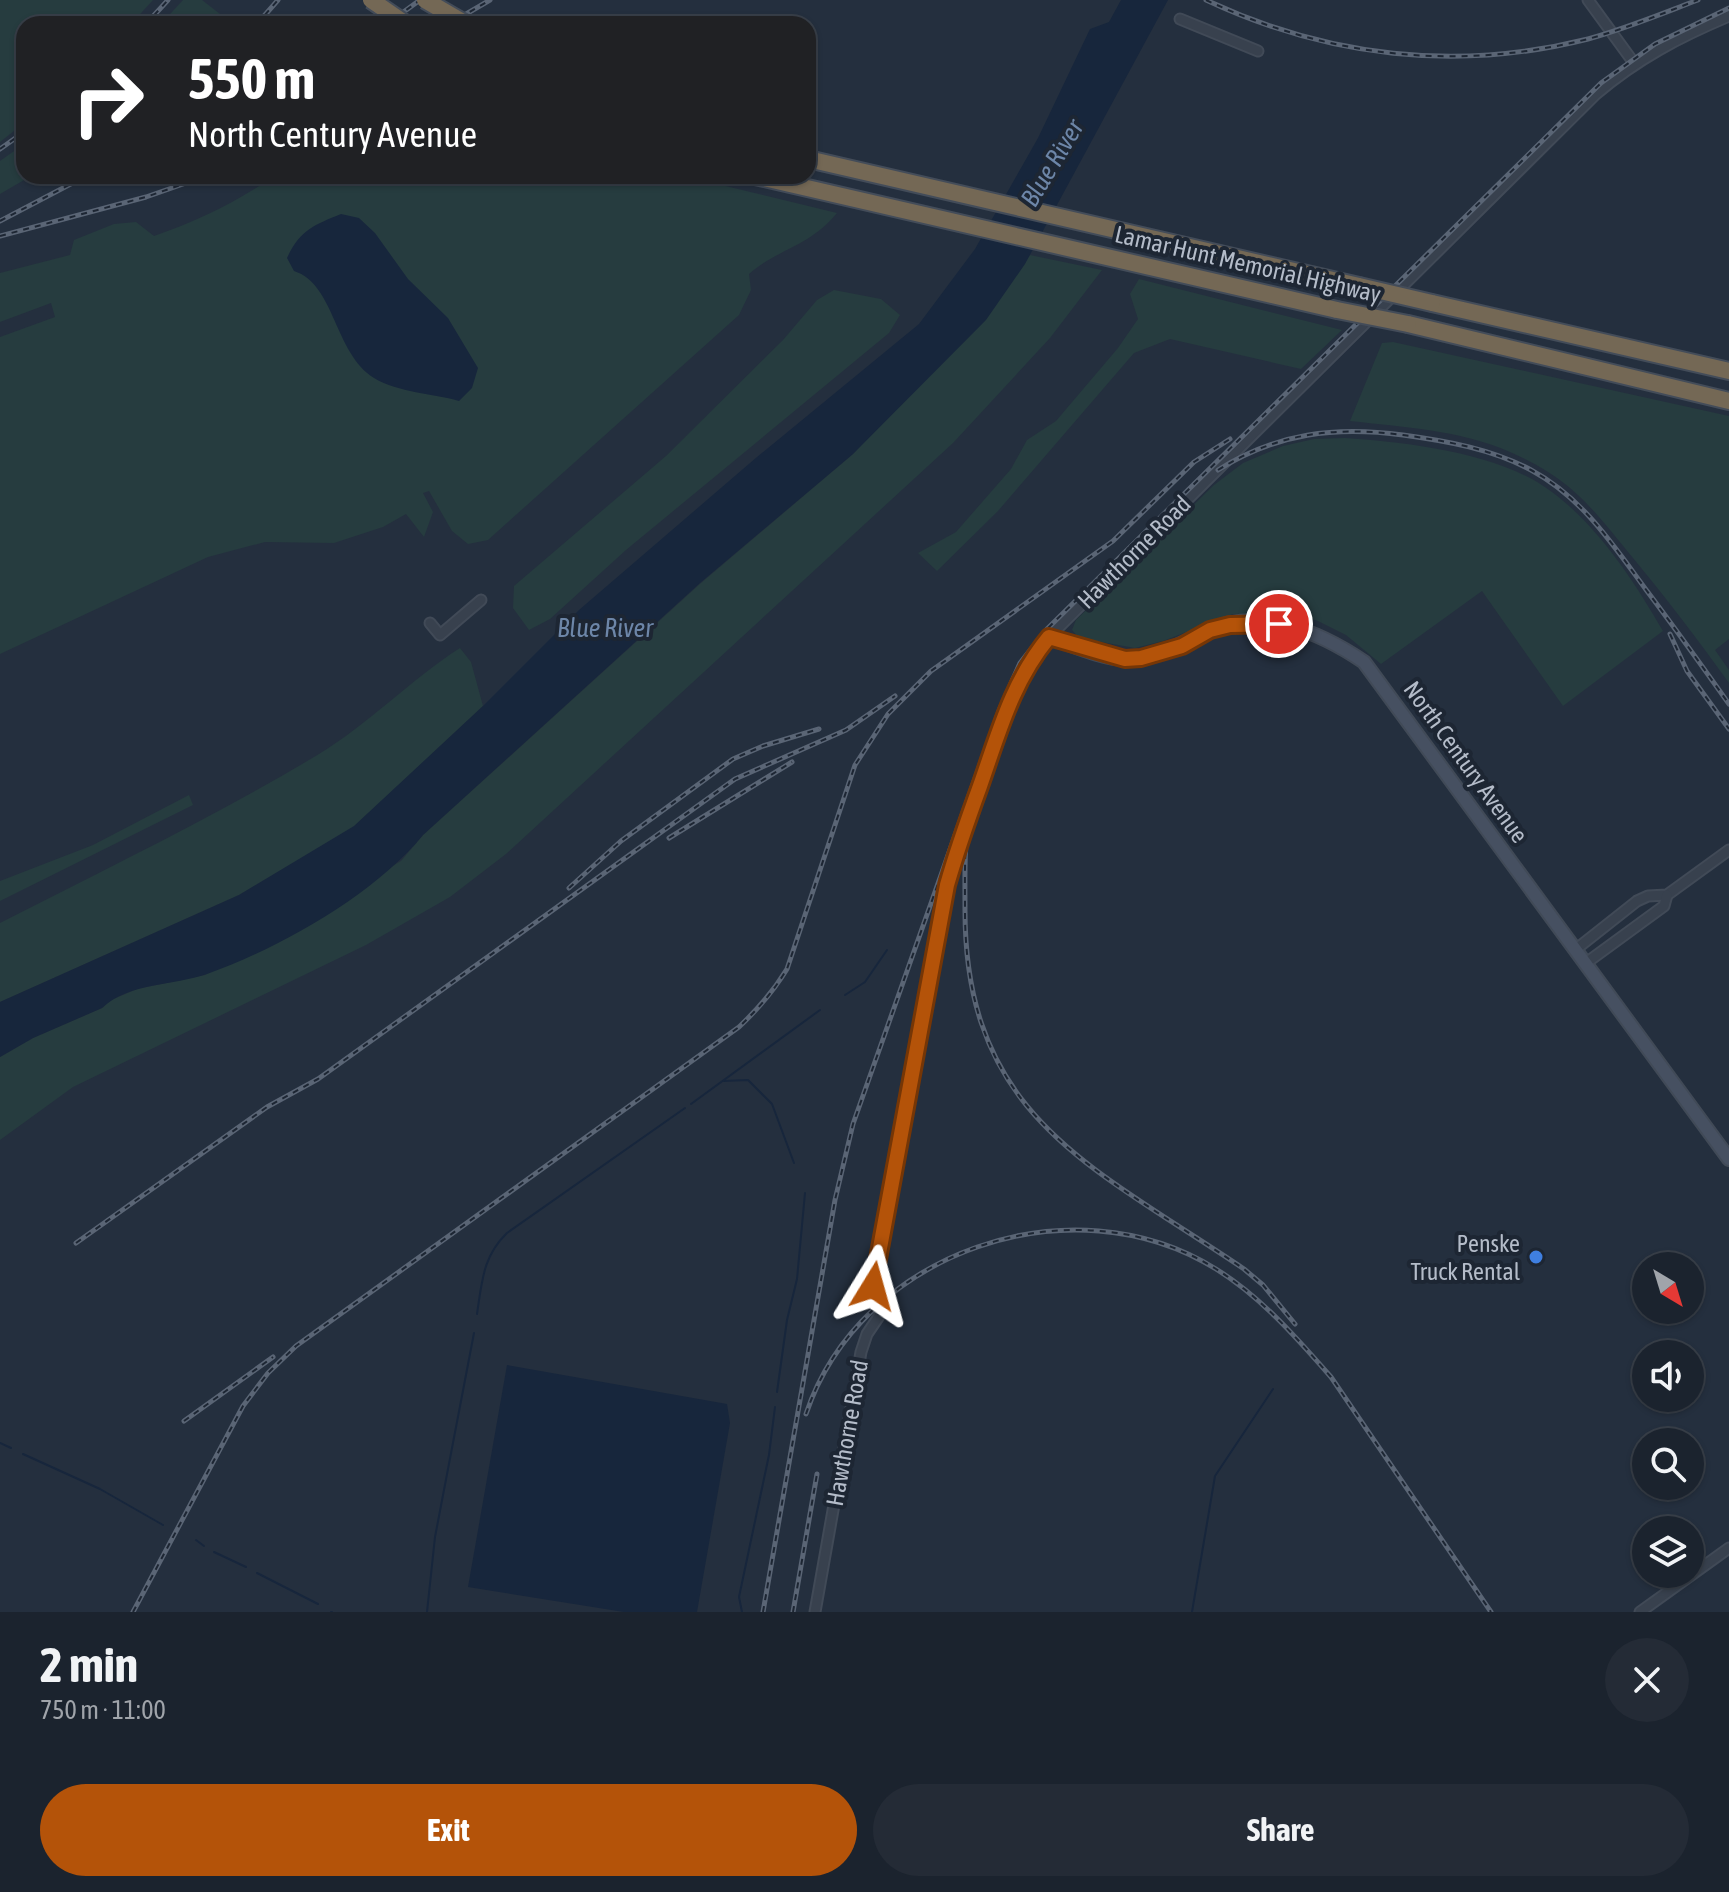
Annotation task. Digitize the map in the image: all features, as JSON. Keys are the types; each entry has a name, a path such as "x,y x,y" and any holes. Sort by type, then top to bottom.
{"highway":[{"path":"371,0 394,16"},
{"path":"425,0 452,16"},
{"name":"Lamar Hunt Memorial Highway","path":"816,161 1729,371"},
{"name":"Lamar Hunt Memorial Highway","path":"788,184 1408,324 1729,401"}],"street":[{"path":"1588,0 1634,63"},
{"name":"Hawthorne Road","path":"815,1612 861,1352 867,1334 888,1303 873,1286 876,1263 947,885 965,819 1010,696 1028,662 1049,637 1596,94 1634,63 1672,40 1729,16"},
{"path":"1180,19 1258,51"},
{"path":"430,623 440,635 481,600"},
{"name":"North Century Avenue","path":"1049,637 1125,659 1141,658 1182,646 1210,630 1247,623 1290,626 1334,641 1374,673 1729,1159"},
{"path":"1575,950 1637,901 1648,896 1667,895 1729,850"},
{"path":"1586,963 1664,906 1667,895"},
{"path":"1640,1612 1729,1548"}],"green space":[{"path":"0,0 153,0 138,16 16,16 16,129 0,142"},
{"path":"183,0 202,0 223,16 168,16"},
{"path":"16,150 17,184 0,194 0,161"},
{"path":"262,184 717,184 837,213 816,233 749,274 751,290 739,315 488,540 468,544 452,531 429,491 423,493 433,512 424,537 406,514 383,527 334,543 265,542 208,557 0,654 0,337 55,317 51,303 0,322 0,273 70,255 74,240 114,224 136,222 154,236 240,198"},
{"path":"1030,255 1102,270 1050,338 953,443 506,854 450,897 366,945 73,1087 0,1140 0,1057 137,989 205,975 401,861 423,835 701,583 853,454"},
{"path":"1139,279 1342,330 1301,369 1170,339 1134,353 998,511 937,571 918,553 956,532 1011,469 1027,440 1056,421 1118,348 1138,319 1130,294"},
{"path":"834,290 881,299 900,315 889,333 626,550 550,619 529,630 513,608 514,586 666,456 783,340 817,300"},
{"path":"1393,342 1729,416 1729,639 1715,650 1729,670 1729,683 1605,524 1566,484 1510,452 1471,439 1431,430 1350,421 1382,343"},
{"path":"1345,438 1453,452 1507,468 1531,479 1569,506 1600,538 1628,574 1663,631 1563,706 1482,591 1381,664 1346,635 1318,621 1290,613 1233,614 1163,641 1135,648 1079,638 1072,630 1076,620 1214,485 1243,463 1283,446 1314,439"},
{"path":"460,648 471,662 483,706 354,827 239,895 0,1002 0,923 201,820 319,754"},
{"path":"189,795 193,805 0,901 0,881 93,845"}],"water":[{"name":"Blue River","path":"1121,0 1168,0 1025,264 986,320 853,454 700,583 423,835 403,857 352,898 265,950 194,978 125,993 102,1008 33,1038 0,1057 0,1002 239,895 354,826 483,706 579,610 757,457 919,324 975,249 1038,138 1090,29 1109,22"},
{"path":"341,214 359,218 375,233 408,279 448,318 478,368 472,388 459,401 405,390 374,378 350,353 318,290 308,278 294,271 287,258 297,241 315,225"},
{"path":"507,1365 727,1404 730,1423 697,1612 624,1612 468,1587"}],"waterway":[{"path":"845,995 865,982 887,950"},
{"path":"691,1104 820,1010"},
{"path":"723,1081 748,1080 772,1104 794,1163"},
{"path":"477,1314 488,1260 507,1233 685,1108"},
{"path":"777,1392 787,1320 797,1279 805,1193"},
{"path":"427,1612 435,1537 474,1333"},
{"path":"1192,1612 1215,1476 1273,1389"},
{"path":"742,1612 739,1597 769,1455 775,1407"},
{"path":"0,1443 11,1448"},
{"path":"23,1454 100,1489 163,1525"},
{"path":"196,1540 204,1546"},
{"path":"214,1552 246,1567"},
{"path":"257,1573 318,1604"}],"railway":[{"path":"153,16 168,0"},
{"path":"264,16 278,0"},
{"path":"398,16 420,0"},
{"path":"463,16 490,0"},
{"path":"1206,0 1298,35 1393,53 1441,56 1490,55 1588,39 1698,0"},
{"path":"763,1612 835,1200 853,1124 999,711 1020,663 1047,629 1601,83 1655,44 1729,8"},
{"path":"0,149 16,138"},
{"path":"0,221 71,184"},
{"path":"0,236 183,184"},
{"path":"1218,470 1285,440 1354,431 1453,443 1516,463 1550,481 1582,508 1622,557 1729,704"},
{"path":"133,1612 243,1406 268,1373 296,1346 739,1027 771,993 787,969 855,765 888,714 931,671 1113,541 1194,462 1230,439"},
{"path":"1670,634 1687,671 1729,729"},
{"path":"76,1243 267,1107 318,1079 735,779 846,730 895,696"},
{"path":"569,888 621,841 733,759 819,729"},
{"path":"669,838 792,762"},
{"path":"969,817 965,908 970,979 987,1038 1013,1087 1047,1128 1089,1165 1244,1269 1263,1285 1295,1324"},
{"path":"874,1246 934,920"},
{"path":"806,1414 833,1358 873,1310 921,1273 977,1247 1037,1233 1099,1231 1159,1243 1216,1269 1232,1280 1263,1305 1305,1347 1331,1377 1491,1612"},
{"path":"184,1421 273,1357"},
{"path":"793,1612 817,1474"}],"place":[{"name":"Penske Truck Rental","path":"1536,1257"}],"route":[{"path":"873,1286 947,885 965,819 979,788 998,728 1028,662 1049,637 1125,659 1141,658 1182,646 1210,630 1230,625 1279,624"}]}
